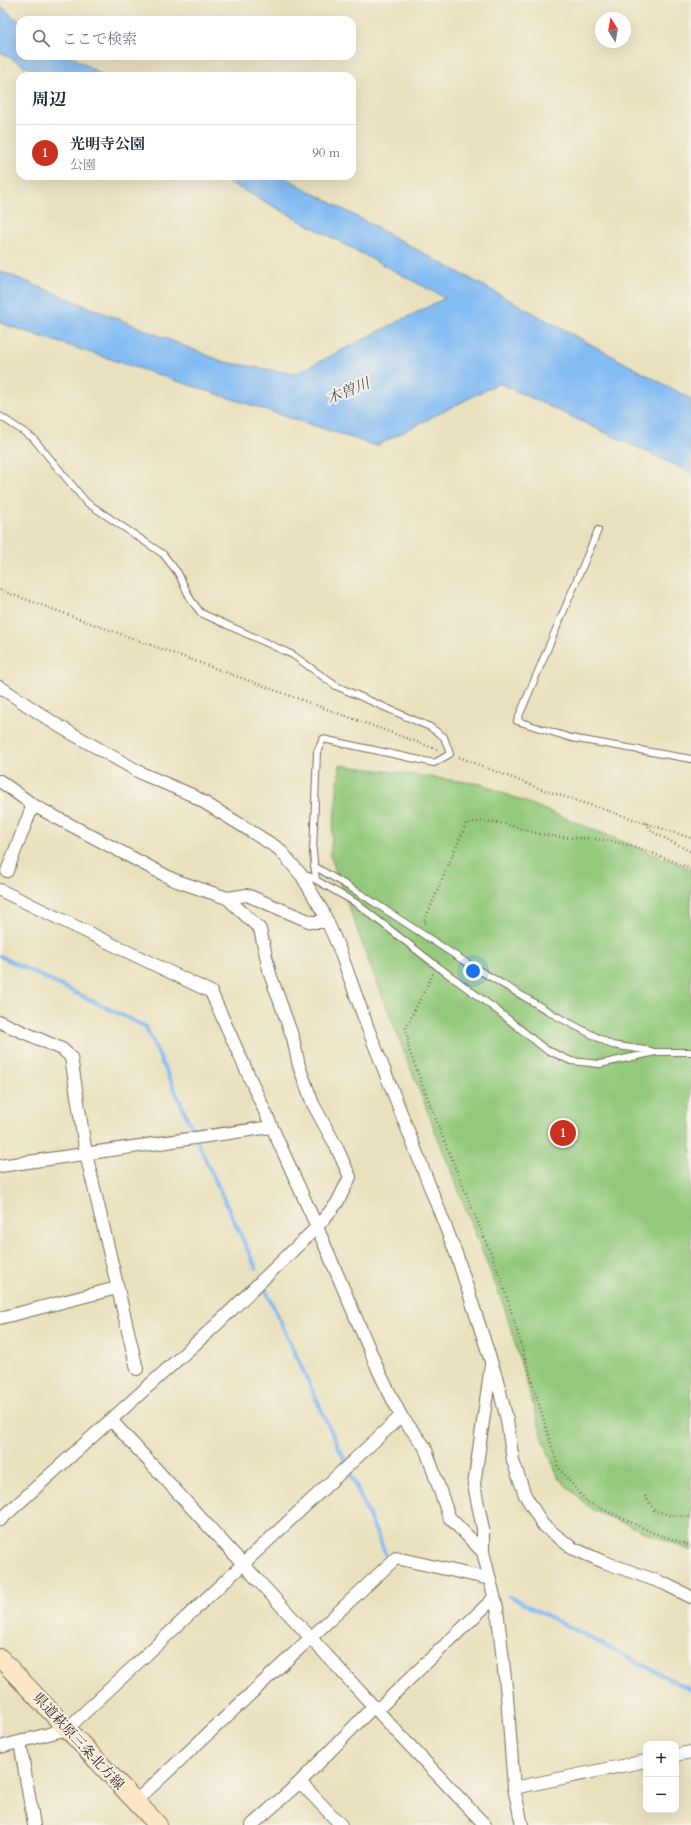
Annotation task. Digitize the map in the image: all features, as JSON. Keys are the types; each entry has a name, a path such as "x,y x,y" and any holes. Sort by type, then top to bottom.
{"main road":[{"name":"県道萩原三条北方線","path":"0,1658 158,1825"}],"street":[{"path":"0,687 63,728 143,774 192,795 241,825 279,849 302,876 328,922 339,948 367,1026 457,1256 491,1362 507,1420 513,1461 525,1495 543,1525 572,1548 604,1562 663,1583 691,1597"},
{"path":"0,781 33,805 174,880 228,898 260,929 270,974 293,1038 298,1066 313,1104 350,1177 337,1203 317,1228 216,1326 0,1520"},
{"path":"33,805 4,869 0,890 211,992 317,1228 380,1374 401,1416 425,1447 449,1518 483,1552"},
{"path":"228,898 248,895 311,922 328,922"},
{"path":"0,1022 62,1049 71,1057 86,1154 137,1369"},
{"path":"0,1166 271,1127"},
{"path":"0,1318 117,1288"},
{"path":"491,1362 474,1485 482,1529 483,1552 494,1598 507,1696 514,1788 522,1825"},
{"path":"0,1747 20,1743 68,1729 401,1416"},
{"path":"112,1421 485,1825"},
{"path":"136,1802 396,1558 490,1579"},
{"path":"252,1825 300,1782 376,1708 494,1598"},
{"path":"20,1743 34,1825"},
{"path":"679,1754 691,1752"},
{"path":"514,1788 643,1762"},
{"path":"300,1782 341,1825"}],"lane":[{"path":"0,416 33,438 86,502 163,554 178,573 191,600 201,613 293,655 336,686 430,727 444,737 450,754 434,763 323,739 317,752 313,852 316,880"},
{"path":"598,530 516,721 571,738 691,759"},
{"path":"314,866 361,894 467,963 558,1017 612,1045 656,1052 691,1052"},
{"path":"302,876 309,876 356,903 498,1011 545,1049 571,1060 600,1064 656,1052"}],"path":[{"path":"0,590 450,754 538,788 646,822 691,838"},
{"path":"430,926 424,922 466,824 476,821 491,820 552,836 610,841 644,850 691,869"},
{"path":"646,822 653,832 691,852"},
{"path":"437,966 406,1027 409,1050 441,1134 501,1278 558,1467 587,1502 654,1533 691,1546"},
{"path":"645,1496 654,1510 669,1516 691,1517"}],"green space":[{"path":"340,765 481,784 691,869 691,1551 592,1510 559,1479 543,1439 505,1309 367,957 330,855"}],"water":[{"path":"0,6 16,19 16,60 78,60 97,72 35,72 0,52"},
{"name":"木曽川","path":"224,180 289,180 691,399 691,475 686,470 499,383 376,446 0,323 0,271 224,362 295,374 445,298"}],"waterway":[{"path":"0,956 146,1027 192,1128"},
{"path":"197,1141 256,1268"},
{"path":"262,1282 345,1461"},
{"path":"350,1472 386,1555"},
{"path":"509,1596 691,1690"}],"place":[{"name":"光明寺公園","path":"563,1133"}]}
